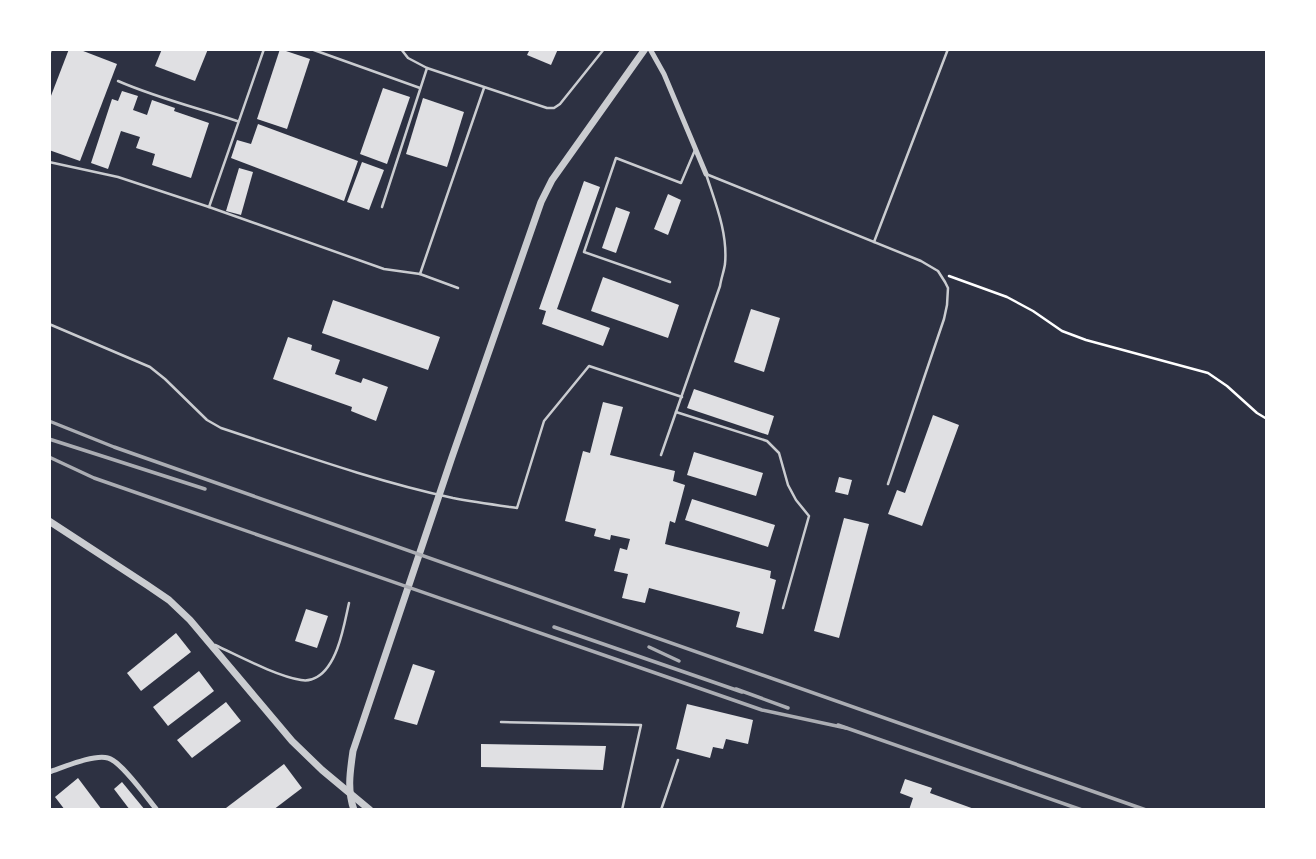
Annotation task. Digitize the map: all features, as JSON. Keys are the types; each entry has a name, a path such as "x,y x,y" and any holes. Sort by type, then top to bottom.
{"street":[{"path":"354,810 349,793 353,751 541,202 552,180 647,49 664,74 706,174"},
{"path":"49,521 169,600 190,620 292,741 370,810"},
{"path":"49,772 106,757 122,768 157,810"}],"lane":[{"path":"49,55 51,49"},
{"path":"209,207 264,49"},
{"path":"311,49 420,88"},
{"path":"401,49 408,58 427,68 536,106 554,108 604,49"},
{"path":"874,242 948,49"},
{"path":"382,207 427,68"},
{"path":"118,81 161,98 237,121"},
{"path":"420,274 484,88"},
{"path":"670,282 584,252 616,158 681,183 695,150"},
{"path":"49,162 118,177 384,269 420,274 458,288"},
{"path":"706,174 921,261 938,271 948,288 944,319 888,484"},
{"path":"662,455 720,286 725,262 718,210 706,174"},
{"path":"49,324 150,367 207,420 221,428 394,483 453,498 517,508 544,421 589,366 681,397"},
{"path":"676,412 767,441 779,453 788,485 808,516 783,608"},
{"path":"208,642 284,675 304,681 315,679 324,672 342,637 349,603"},
{"path":"501,722 641,725 622,810"},
{"path":"661,810 678,760"}],"path":[{"path":"938,271 1007,297 1062,331 1086,341 1208,373 1267,419"}],"building":[{"path":"69,49 78,49 117,64 80,161 49,150 49,101"},
{"path":"162,49 208,49 195,81 155,66"},
{"path":"280,49 310,59 287,129 257,119"},
{"path":"530,49 558,49 551,65 527,55"},
{"path":"383,88 410,97 387,164 360,154"},
{"path":"122,91 138,96 133,110 147,115 152,100 209,123 191,178 152,165 155,154 136,148 140,137 121,131 108,169 91,163 112,99 118,101"},
{"path":"423,98 464,112 447,167 406,154"},
{"path":"258,124 358,161 344,201 231,158 237,140 251,144"},
{"path":"362,162 384,170 369,210 347,202"},
{"path":"239,168 253,172 241,215 226,211"},
{"path":"584,181 600,187 557,309 610,328 603,346 542,324 546,311 539,309"},
{"path":"668,194 681,200 668,235 654,229"},
{"path":"616,207 630,212 616,253 602,248"},
{"path":"603,277 679,305 668,338 591,311"},
{"path":"333,300 440,337 428,370 322,333"},
{"path":"751,309 780,318 764,372 734,362"},
{"path":"288,337 312,345 311,350 340,360 335,374 361,383 363,378 388,387 376,421 351,411 352,407 273,379"},
{"path":"694,389 774,416 768,435 687,408"},
{"path":"603,402 623,407 610,455 675,471 673,481 685,485 675,523 670,521 665,544 771,571 770,578 776,580 763,634 736,627 740,612 649,588 645,603 622,598 628,574 614,571 620,548 627,550 630,539 611,535 610,540 594,536 596,529 565,521 583,451 590,453"},
{"path":"933,415 959,425 922,526 888,514 897,490 905,493"},
{"path":"694,452 763,473 756,496 687,475"},
{"path":"839,477 852,480 848,495 835,492"},
{"path":"692,499 775,525 768,547 685,520"},
{"path":"844,518 869,524 839,638 814,631"},
{"path":"306,609 328,616 317,648 295,641"},
{"path":"176,633 191,652 141,691 127,673"},
{"path":"413,664 435,671 417,725 394,719"},
{"path":"199,671 214,691 168,726 153,707"},
{"path":"226,702 241,721 192,758 177,740"},
{"path":"687,704 753,720 748,744 726,739 723,749 713,747 710,758 676,749"},
{"path":"481,744 606,746 603,770 481,767"},
{"path":"284,764 302,788 273,810 226,808"},
{"path":"78,778 102,810 65,810 55,797"},
{"path":"905,779 932,788 930,793 977,810 909,810 913,798 900,793"},
{"path":"122,782 145,810 130,810 114,789"}],"railway":[{"path":"49,421 114,447 1146,810"},
{"path":"49,439 205,489"},
{"path":"49,457 94,478 762,710 846,728"},
{"path":"554,627 742,692"},
{"path":"649,647 679,661"},
{"path":"736,689 788,708"},
{"path":"838,725 1082,810"}]}
